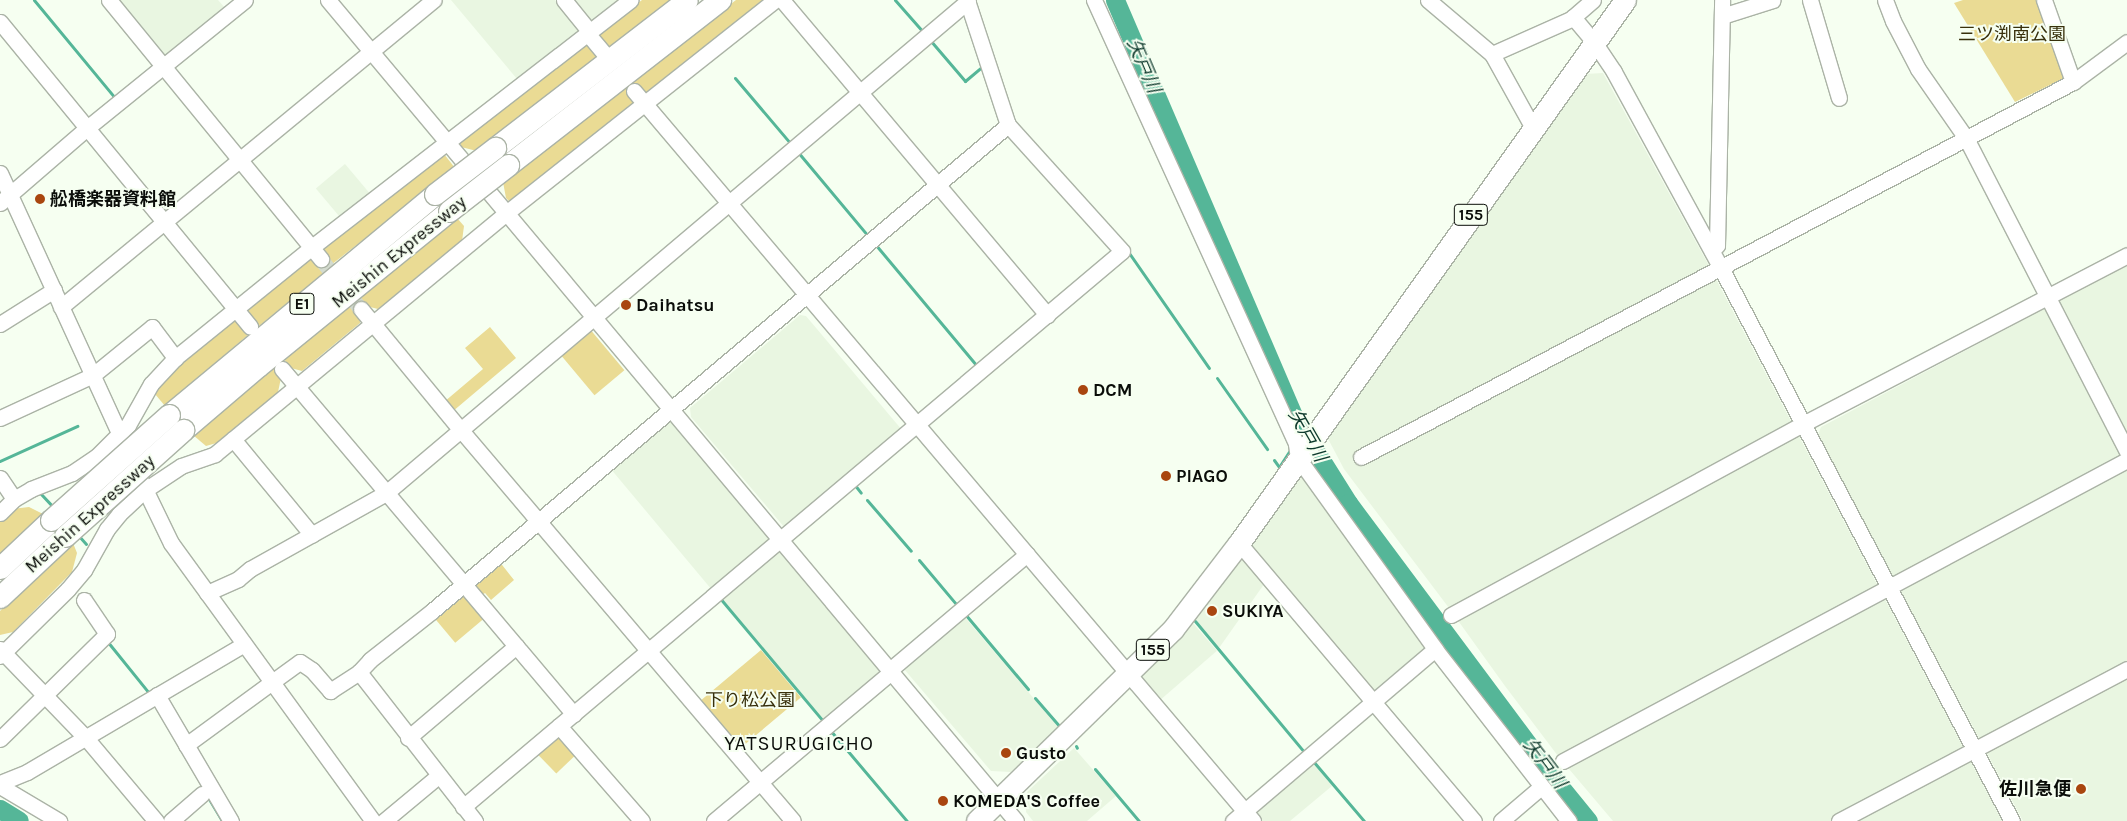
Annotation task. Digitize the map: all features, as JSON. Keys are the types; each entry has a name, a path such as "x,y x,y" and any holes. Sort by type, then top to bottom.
{"highway":[{"name":"Meishin Expressway","path":"0,568 51,520 176,422 435,194 687,0"},
{"name":"Meishin Expressway","path":"0,597 65,536 176,422 258,366 449,211 720,0"},
{"name":"155","path":"977,821 1174,629 1239,542 1625,0"}],"street":[{"path":"109,0 322,259"},
{"path":"5,199 87,128 245,0"},
{"path":"328,0 446,143 892,670 1016,821"},
{"path":"61,307 434,0"},
{"path":"564,0 603,52"},
{"path":"0,513 14,499 32,489 72,473 96,457 120,435 151,384 175,358 312,247 630,0"},
{"path":"156,821 86,738 1,653 68,590 84,570 107,528 118,514 145,490 181,466 215,454 233,440 506,214 775,0"},
{"path":"782,0 1046,315"},
{"path":"207,593 238,579 250,569 386,493 592,316 967,0 1008,124 1122,252 780,538 463,807"},
{"path":"1094,0 1296,444 1299,456 1435,649 1569,821"},
{"path":"1428,0 1492,54 1533,128"},
{"path":"1492,54 1573,17 1593,0"},
{"path":"1712,251 1717,245 1722,0"},
{"path":"1722,16 1773,0"},
{"path":"1810,0 1839,98"},
{"path":"1885,0 1893,21 1918,69 1966,138 2049,296 2127,451"},
{"path":"2044,0 2073,82"},
{"path":"1573,17 1594,42 1614,72 1712,251 2012,821"},
{"path":"0,22 250,326"},
{"path":"1361,457 2073,82 2127,42"},
{"path":"634,91 1129,674 1244,818 1435,649"},
{"path":"186,745 300,662 312,670 330,691 359,672 370,660 538,522 1008,124"},
{"path":"0,172 5,199 54,290 171,543 374,821"},
{"path":"1451,614 1803,424 2127,255"},
{"path":"0,324 54,290"},
{"path":"361,309 538,522 793,821"},
{"path":"0,418 93,375 152,326 175,358"},
{"path":"282,369 574,714"},
{"path":"233,440 312,535"},
{"path":"1563,761 2127,460"},
{"path":"0,478 14,499"},
{"path":"1239,542 1474,821"},
{"path":"714,821 1027,554"},
{"path":"0,739 107,634 84,600"},
{"path":"0,784 27,772 244,644"},
{"path":"408,738 516,646"},
{"path":"1840,821 2127,669"},
{"path":"359,672 408,738 475,821"},
{"path":"157,696 231,821"},
{"path":"559,726 642,821"},
{"path":"384,821 438,776"},
{"path":"0,784 59,821"},
{"path":"1501,821 1541,787"},
{"path":"171,821 202,794"}],"shaded area":[{"path":"116,0 218,0 226,9 164,58"},
{"path":"451,0 555,0 581,31 517,79"},
{"path":"570,0 621,0 589,24"},
{"path":"1603,73 1708,264 2002,821 1613,821 1558,756 1344,469 1325,433 1585,74"},
{"path":"345,164 369,193 340,218 316,188"},
{"path":"2127,265 2127,821 2023,821 1818,435 1821,427"},
{"path":"800,315 806,316 902,430 785,528 691,417 690,408"},
{"path":"669,420 768,538 768,543 712,590 610,468"},
{"path":"1303,472 1430,648 1375,695 1250,546"},
{"path":"775,551 779,551 881,673 826,723 720,596"},
{"path":"1243,552 1267,580 1219,648 1195,619"},
{"path":"963,615 1058,727 1011,772 991,771 904,669 904,664"},
{"path":"1192,622 1217,651 1157,703 1132,674"},
{"path":"1074,748 1116,796 1087,821 1033,821 1026,812 1027,792"},
{"path":"1312,761 1332,786 1290,821 1257,821 1250,812"}],"green space":[{"path":"642,0 672,0 606,51 594,37"},
{"path":"736,0 767,0 647,95 642,93 632,81"},
{"name":"三ツ渕南公園","path":"1963,0 2036,0 2066,77 2015,102 1954,3"},
{"path":"588,40 601,55 477,151 461,147 461,140"},
{"path":"625,86 636,103 510,202 506,198 503,182"},
{"path":"439,153 444,154 455,168 331,265 321,251 323,244"},
{"path":"457,218 464,226 462,241 378,309 366,306 358,297"},
{"path":"307,257 314,260 324,273 259,326 247,311 247,306"},
{"path":"350,303 360,315 360,323 302,371 291,368 283,358"},
{"path":"234,319 248,335 165,406 155,394 163,378"},
{"path":"490,327 516,358 452,412 444,402 483,369 465,348"},
{"path":"589,328 624,370 594,395 559,353"},
{"path":"273,367 281,378 278,392 220,442 206,446 193,435"},
{"path":"29,507 43,514 0,556 0,520 12,509"},
{"path":"73,543 77,553 72,572 13,632 0,635 0,611"},
{"path":"499,561 514,580 491,600 485,593 479,597 470,586"},
{"path":"464,591 486,617 455,643 433,617"},
{"name":"下り松公園","path":"761,650 801,697 739,750 699,702"},
{"path":"557,734 576,754 556,774 537,753"}],"waterway":[{"path":"34,0 116,99"},
{"path":"895,0 924,33"},
{"name":"矢戸川","path":"1115,0 1294,417 1348,503 1557,783 1588,821"},
{"path":"930,40 965,81 984,65"},
{"path":"735,78 791,144"},
{"path":"797,151 868,236"},
{"path":"875,244 978,367"},
{"path":"1129,253 1209,368"},
{"path":"1217,378 1267,449"},
{"path":"0,461 77,426"},
{"path":"1274,460 1279,467 1290,450"},
{"path":"854,484 861,493"},
{"path":"41,494 54,508"},
{"path":"867,500 911,551"},
{"path":"78,535 86,544"},
{"path":"919,560 956,604"},
{"path":"719,597 824,722"},
{"path":"965,614 1028,689"},
{"path":"1195,621 1305,753"},
{"path":"107,641 149,693"},
{"path":"1035,698 1059,726"},
{"path":"830,730 907,821"},
{"path":"1313,761 1364,821"},
{"path":"1095,769 1139,821"},
{"path":"206,794 222,821"},
{"path":"0,809 19,821"}],"tunnel":[{"path":"321,259 361,309"}],"place":[{"name":"舩橋楽器資料館","path":"40,199"},
{"name":"Daihatsu","path":"626,305"},
{"name":"DCM","path":"1083,390"},
{"name":"PIAGO","path":"1166,476"},
{"name":"SUKIYA","path":"1212,611"},
{"name":"Gusto","path":"1006,753"},
{"name":"佐川急便","path":"2081,789"},
{"name":"KOMEDA'S Coffee","path":"943,801"}],"district":[{"name":"YATSURUGICHO","path":"799,743"}]}
